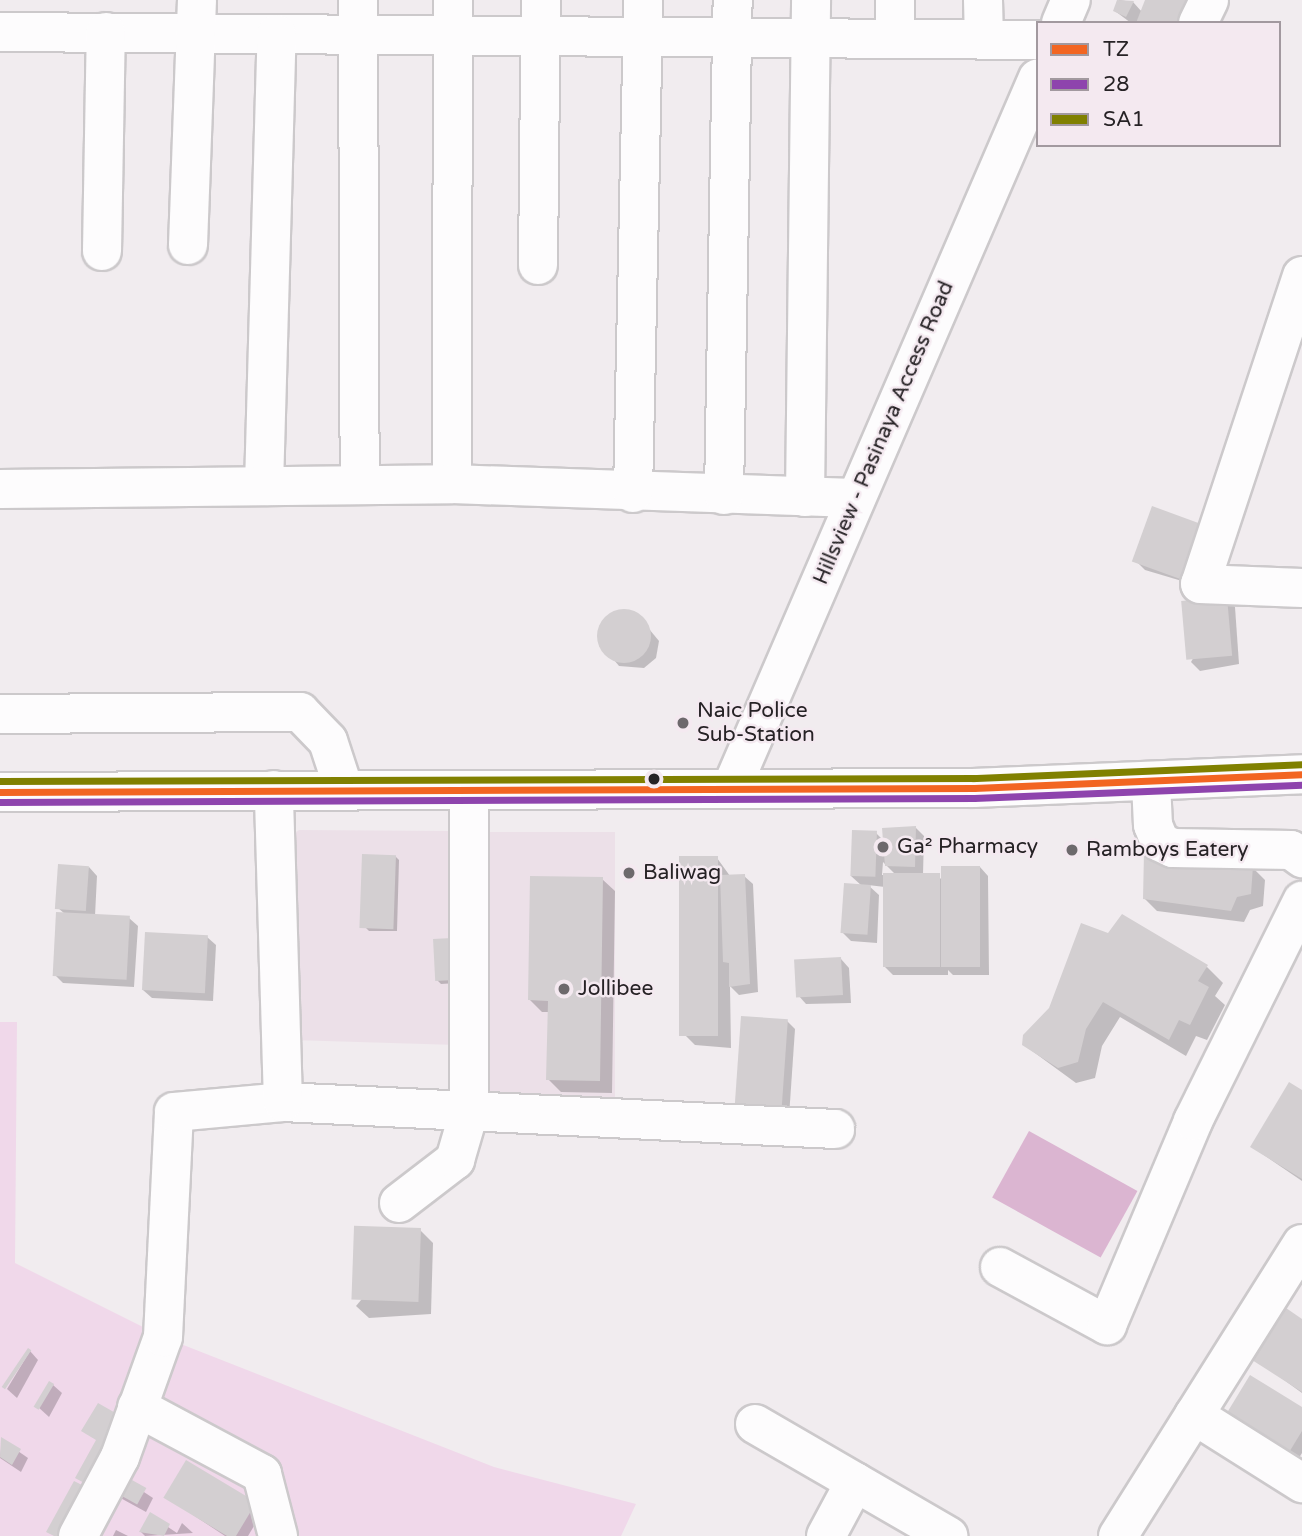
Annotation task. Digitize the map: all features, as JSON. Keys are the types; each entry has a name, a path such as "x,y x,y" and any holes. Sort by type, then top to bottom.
{"street":[{"path":"724,495 733,0"},
{"path":"805,497 811,0"},
{"path":"983,0 984,40"},
{"path":"1062,21 1071,0"},
{"path":"1199,21 1209,0"},
{"path":"0,32 106,33 197,17 277,34 358,17 643,18 734,38 812,38 895,19 984,40 1036,40"},
{"path":"188,245 197,17"},
{"path":"358,17 360,483"},
{"path":"452,484 453,18"},
{"path":"538,265 541,18"},
{"path":"633,493 643,18"},
{"path":"102,251 106,33"},
{"path":"264,486 277,34"},
{"name":"Hillsview - Pasinaya Access Road","path":"731,789 854,498 1036,83"},
{"path":"1302,276 1292,338 1200,584 1302,588"},
{"path":"0,489 360,483 854,498"},
{"path":"0,713 300,712 328,741 344,790"},
{"path":"0,792 974,788 1094,786 1302,774"},
{"path":"1151,783 1153,825 1160,842 1173,848 1292,850 1302,858"},
{"path":"274,790 283,1102"},
{"path":"399,1203 455,1160 469,1112 470,790"},
{"path":"1000,1267 1107,1325 1193,1121 1302,901"},
{"path":"78,1536 120,1457 163,1337 174,1112 283,1102 835,1129"},
{"path":"1118,1536 1302,1244"},
{"path":"138,1407 262,1474 278,1536"},
{"path":"1194,1415 1302,1483"},
{"path":"755,1424 948,1536"},
{"path":"826,1536 855,1482"}],"shaded area":[{"path":"299,830 448,831 457,1045 292,1040 285,840"},
{"path":"481,832 615,832 615,1098 481,1098"},
{"path":"0,1022 17,1022 15,1263 163,1337 494,1467 636,1504 621,1536 0,1536"},
{"path":"1029,1131 1137,1191 1101,1258 992,1197"}],"building":[{"path":"1117,0 1134,1 1126,17 1113,11"},
{"path":"1145,0 1186,0 1178,21 1137,21"},
{"path":"1152,506 1202,524 1182,580 1132,561"},
{"path":"1227,597 1232,656 1186,660 1181,601"},
{"path":"624,609 643,617 651,636 643,655 624,663 605,655 597,636 605,617"},
{"path":"916,826 915,867 885,866 882,828"},
{"path":"852,830 877,831 875,877 850,876"},
{"path":"1144,852 1253,866 1251,894 1237,897 1231,911 1143,899"},
{"path":"362,854 396,855 393,929 359,928"},
{"path":"679,856 718,856 718,1036 679,1036"},
{"path":"58,864 89,866 86,911 55,909"},
{"path":"941,866 980,866 980,967 941,967"},
{"path":"883,873 940,873 940,967 883,967"},
{"path":"745,874 750,984 729,987 729,963 723,962 720,875"},
{"name":"Jollibee","path":"530,876 603,877 600,1081 546,1080 548,1001 528,1000"},
{"path":"844,883 871,885 867,935 841,933"},
{"path":"56,912 130,916 127,980 53,976"},
{"path":"1122,914 1208,965 1198,981 1209,987 1190,1025 1179,1020 1169,1040 1103,1002 1086,1029 1078,1062 1058,1068 1022,1045 1023,1035 1049,1008 1081,923 1108,933"},
{"path":"145,932 208,935 205,993 142,990"},
{"path":"452,938 454,980 435,981 433,939"},
{"path":"841,957 843,995 796,997 794,959"},
{"path":"741,1016 788,1019 782,1109 735,1106"},
{"path":"1289,1082 1302,1090 1302,1179 1250,1147"},
{"path":"354,1226 421,1228 418,1302 351,1300"},
{"path":"1286,1308 1302,1319 1302,1392 1252,1360"},
{"path":"28,1348 31,1350 5,1389 2,1387"},
{"path":"1250,1375 1302,1407 1302,1431 1288,1454 1225,1416"},
{"path":"49,1381 54,1384 39,1410 34,1407"},
{"path":"98,1403 126,1419 88,1485 75,1478 96,1440 81,1431"},
{"path":"1,1437 21,1449 12,1465 0,1457"},
{"path":"186,1460 256,1502 236,1536 227,1536 163,1498"},
{"path":"114,1470 146,1488 137,1505 105,1487"},
{"path":"74,1481 90,1489 64,1536 54,1536 46,1532"},
{"path":"150,1512 170,1524 164,1536 139,1532"}],"transit line":[{"name":"SA1","path":"0,781 974,778 1302,764"},
{"name":"TZ","path":"0,792 974,788 1302,774"},
{"name":"28","path":"0,802 974,798 1302,785"}],"place":[{"name":"Naic Police Sub-Station","path":"683,723"},
{"name":"Ga² Pharmacy","path":"883,847"},
{"name":"Ramboys Eatery","path":"1072,850"},
{"name":"Baliwag","path":"629,873"},
{"name":"Jollibee","path":"564,989"}]}
